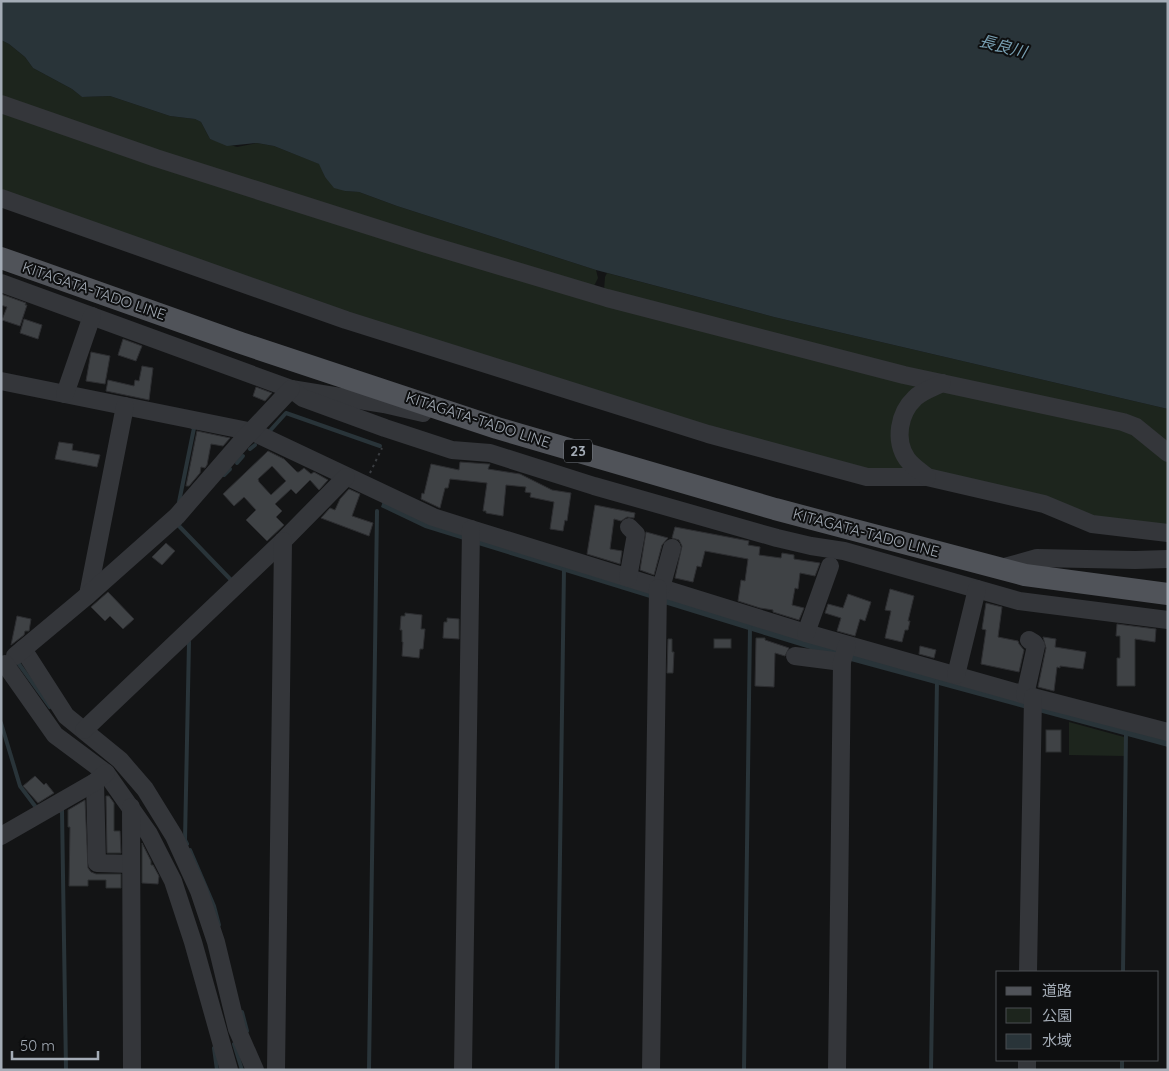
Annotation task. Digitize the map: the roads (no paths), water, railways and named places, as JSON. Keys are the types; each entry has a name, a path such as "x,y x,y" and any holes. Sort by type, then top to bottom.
{"main road":[{"name":"KITAGATA-TADO LINE","path":"1,258 242,343 497,428 775,509 1025,575 1168,594"}],"street":[{"path":"1,104 156,158 607,298 942,384 1123,422 1136,427 1168,453"},
{"path":"1,198 346,320 708,434 867,477 927,477 1044,504 1092,524 1168,533"},
{"path":"1,283 291,389 384,404 459,422 497,428"},
{"path":"64,394 92,316"},
{"path":"1,381 253,432 433,517 846,645 1029,696 1168,732"},
{"path":"927,477 907,459 900,440 900,427 907,408 916,397 942,384"},
{"path":"12,658 88,595 177,516 242,441 253,432 291,389"},
{"path":"291,389 303,398 452,450 490,452 594,486 777,538 844,551 1019,601 1168,620"},
{"path":"88,595 126,406"},
{"path":"84,730 283,541 346,477"},
{"path":"628,578 636,534 629,527"},
{"path":"463,1070 471,529"},
{"path":"276,1070 283,541"},
{"path":"651,1070 660,588 672,548"},
{"path":"1001,568 1037,558 1168,559"},
{"path":"806,633 830,566"},
{"path":"956,676 977,589"},
{"path":"1028,971 1029,696 1036,646 1029,640"},
{"path":"837,1070 842,662 846,645"},
{"path":"795,656 842,662"},
{"path":"12,658 66,716 120,760 145,789 174,836 199,891 216,942 238,1029 256,1070"},
{"path":"12,658 55,735 131,807 149,834 173,881 193,942 229,1070"},
{"path":"1,836 100,777"},
{"path":"100,777 97,863 131,864"},
{"path":"131,807 132,1070"}],"water":[{"name":"長良川","path":"1,1 1168,1 1168,409 774,317 596,270 359,192 334,188 325,177 319,164 274,146 257,143 227,146 210,139 201,122 195,119 170,116 110,96 82,97 72,89 33,68 25,57 1,40"},
{"path":"383,501 467,534 467,541 425,528 381,507"},
{"path":"478,538 654,592 653,599 475,544"},
{"path":"665,595 840,649 836,657 661,603"},
{"path":"850,653 1027,700 1027,709 847,660"},
{"path":"1040,703 1168,737 1168,747 1035,711"}],"waterway":[{"path":"268,433 286,413 380,446"},
{"path":"179,502 194,428 192,427"},
{"path":"250,449 255,445"},
{"path":"237,463 243,456"},
{"path":"224,475 230,469"},
{"path":"369,1070 377,511"},
{"path":"180,523 178,525 232,581 230,582"},
{"path":"557,1070 564,568"},
{"path":"744,1070 750,626"},
{"path":"187,844 185,840 189,642"},
{"path":"16,660 50,707"},
{"path":"931,1070 937,680"},
{"path":"1,723 20,786 38,810"},
{"path":"1123,971 1126,731"},
{"path":"58,811 62,810 66,1070"},
{"path":"190,850 214,906 219,925"},
{"path":"242,1012 247,1031"},
{"path":"234,1044 242,1070"},
{"path":"214,1048 217,1070"},
{"path":"1122,1061 1122,1070"}]}
